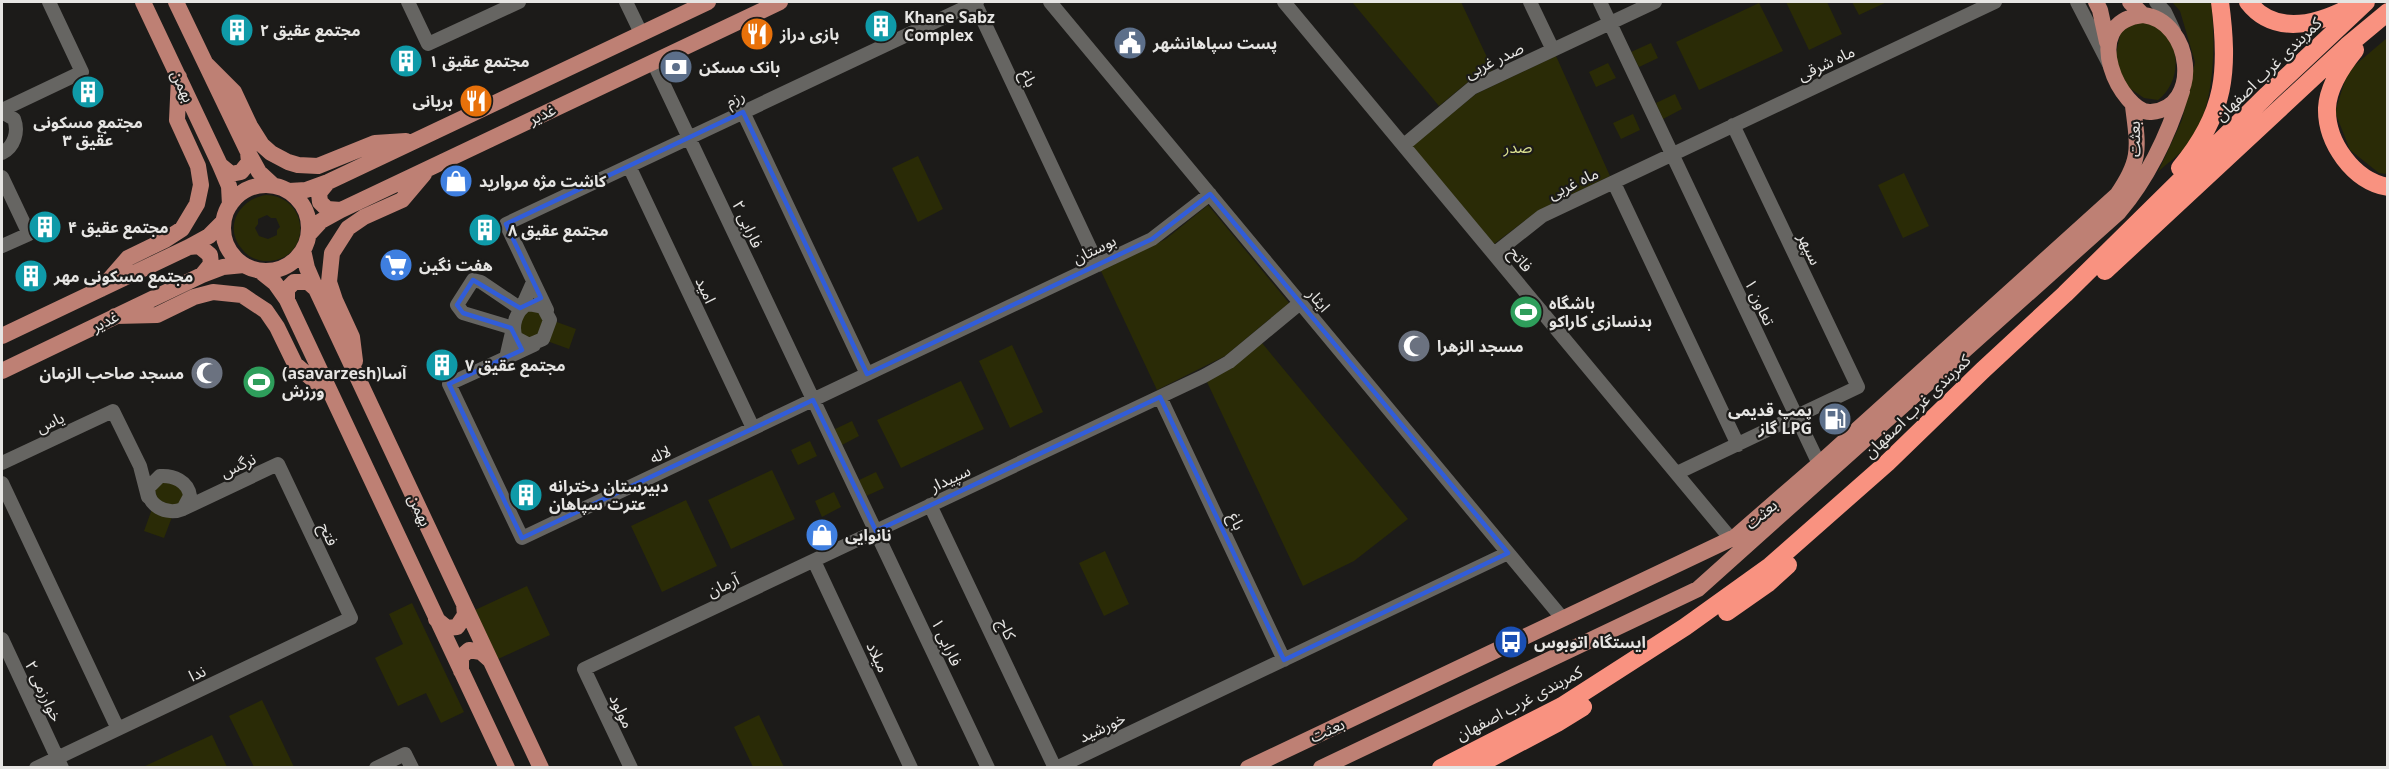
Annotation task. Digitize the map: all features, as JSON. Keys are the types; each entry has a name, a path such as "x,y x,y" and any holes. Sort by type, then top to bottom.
{"highway":[{"path":"2126,234 2193,153 2218,105 2225,51 2220,2"},
{"path":"2248,2 2265,17 2283,23 2303,25 2324,20 2360,2"},
{"name":"کمربندی غرب اصفهان","path":"1441,768 1562,706 1685,627 1770,566 1887,463 2366,2"},
{"path":"2382,17 2345,62 2331,90 2327,107 2329,126 2347,163 2366,178 2388,187"},
{"name":"کمربندی غرب اصفهان","path":"1472,768 1557,723 1666,654 1767,584 1909,456 2157,222 2382,17"}],"main road":[{"name":"بهمن","path":"143,2 229,186 230,206"},
{"name":"بهمن","path":"176,2 259,172 281,188"},
{"name":"غدیر","path":"281,188 306,190 328,182 708,2"},
{"name":"غدیر","path":"306,242 321,221 341,210 780,2"},
{"path":"2096,2 2100,10 2109,60 2117,81 2133,106 2142,111 2157,111 2172,104 2182,91 2185,75 2176,36 2166,23 2159,18 2134,16 2120,23 2107,42"},
{"path":"2130,2 2143,15"},
{"path":"206,64 234,92 262,145 288,162 318,166 375,143 416,140"},
{"path":"101,289 128,258 182,229 197,204 201,185 198,166 177,120 179,77"},
{"name":"بعثت","path":"1321,768 1698,589 2119,212 2138,190 2163,144 2182,91"},
{"name":"بعثت","path":"1248,768 1731,539 1819,464 2117,195 2132,174 2137,157 2133,106"},
{"path":"220,165 231,174 242,172 249,162 248,152"},
{"path":"358,377 352,337 329,282 333,253 348,228 364,217 402,200 429,168"},
{"path":"328,182 319,193 320,202 327,209 341,210"},
{"path":"260,185 281,188 298,199 305,210 309,222 306,242 296,260 285,267 273,271 252,268 234,257 227,247 223,222 237,196 248,189 260,185"},
{"name":"غدیر","path":"2,336 189,247 209,236 223,222"},
{"name":"بهمن","path":"306,242 307,268 316,289 541,768"},
{"path":"189,247 199,246 210,255 211,264 202,275"},
{"name":"غدیر","path":"2,371 202,275 224,267 252,268"},
{"name":"بهمن","path":"252,268 275,284 287,300 507,768"},
{"path":"287,300 287,289 294,282 308,282 316,289"},
{"path":"115,316 157,315 194,297 213,292 242,295 266,311 277,327 295,364 330,393"},
{"path":"436,620 447,628 457,627 465,615 464,604"},
{"path":"461,671 461,657 469,651 481,652 490,660"}],"street":[{"path":"16,129 14,119 2,111 82,72 49,2"},
{"path":"408,2 428,44 519,2"},
{"path":"626,2 641,33"},
{"name":"رزم","path":"533,282 506,224 976,2"},
{"name":"باغ","path":"976,2 1098,265"},
{"name":"ایثار","path":"1050,2 1563,619"},
{"name":"فاتح","path":"1284,2 1731,539"},
{"path":"1530,2 1553,50"},
{"name":"تعاون ۱","path":"1600,2 1819,464"},
{"name":"صدر غربی","path":"1404,145 1472,88 1655,2"},
{"name":"ماه شرقی","path":"1672,154 1995,2"},
{"path":"2077,2 2117,81"},
{"path":"2156,2 2165,12 2176,36"},
{"name":"فارابی ۲","path":"653,62 876,531"},
{"path":"2,166 24,99"},
{"path":"743,112 867,374"},
{"name":"سپهر","path":"1733,125 1858,387 1796,416"},
{"name":"ماه غربی","path":"1494,254 1542,216 1672,154"},
{"name":"امید","path":"629,166 753,428"},
{"path":"2,177 29,234 2,246"},
{"path":"1614,183 1738,445"},
{"name":"بوستان","path":"867,374 1162,233 1210,194"},
{"path":"513,328 463,313 457,306 473,280 481,282 521,309"},
{"path":"506,358 513,328 533,282"},
{"path":"506,358 534,345 545,335 550,320 533,282"},
{"path":"521,309 534,303 547,310"},
{"name":"سپیدار","path":"876,531 1229,362 1300,303"},
{"path":"513,328 520,342 534,345"},
{"name":"لاله","path":"506,358 449,384 522,538 867,374"},
{"name":"باغ","path":"1160,397 1284,660"},
{"name":"یاس","path":"2,463 113,411 140,466"},
{"path":"1677,473 1796,416"},
{"name":"نرگس","path":"183,509 278,464"},
{"name":"فتح","path":"278,464 351,618"},
{"path":"140,466 211,496"},
{"path":"140,466 148,497 154,505 168,511 183,509 190,496 183,483"},
{"path":"148,497 151,482 165,476"},
{"path":"2,483 118,729"},
{"name":"کاج","path":"930,506 1055,768"},
{"name":"آرمان","path":"584,669 876,531"},
{"name":"فارابی ۱","path":"876,531 988,768"},
{"name":"خورشید","path":"1055,768 1508,553"},
{"name":"میلاد","path":"814,561 912,768"},
{"name":"ندا","path":"36,768 60,762 118,729 351,618"},
{"name":"خوارزمی ۲","path":"2,639 60,762"},
{"name":"مولود","path":"584,669 631,768"},
{"path":"376,768 405,754 412,768"}],"highlighted area":[{"path":"743,112 867,374 1152,239 1210,194 1508,553 1284,660 1160,397 876,531 813,400 522,538 449,384 522,350 511,328 463,313 457,305 473,280 520,308 541,298 506,224"}],"green space":[{"path":"1352,2 1461,2 1493,70 1468,82 1439,106"},
{"path":"1786,2 1827,2 1842,34 1809,50"},
{"path":"1852,2 1887,2 1859,15"},
{"path":"2172,2 2211,2 2212,73 2205,109 2192,140 2158,172 2182,120 2195,62 2180,11"},
{"path":"1759,3 1783,51 1699,90 1676,42"},
{"path":"2136,19 2154,21 2168,37 2175,55 2176,65 2171,84 2158,100 2144,98 2125,85 2115,58 2121,31"},
{"path":"2387,38 2387,174 2379,173 2350,150 2335,112 2348,71"},
{"path":"1651,43 1658,58 1639,67 1631,52"},
{"name":"صدر","path":"1556,56 1610,176 1539,210 1494,244 1412,146 1476,94"},
{"path":"1608,63 1616,78 1596,87 1589,72"},
{"path":"1675,94 1682,109 1663,119 1656,103"},
{"path":"1633,114 1640,130 1621,139 1613,123"},
{"path":"918,156 943,209 918,222 892,168"},
{"path":"1904,173 1929,226 1903,238 1878,185"},
{"path":"266,195 281,198 292,206 298,217 300,229 298,241 292,251 281,258 267,261 256,259 244,252 236,241 234,223 237,215 248,202","holes":["267,215 276,218 280,227 277,235 268,239 259,236 255,228 258,219"]},
{"path":"1208,205 1289,303 1225,356 1157,390 1101,271 1166,239"},
{"path":"537,310 544,320 540,332 533,339 521,335 521,322 525,314 527,311"},
{"path":"554,321 576,329 569,349 547,341"},
{"path":"1262,343 1408,519 1354,561 1303,586 1207,382 1233,367"},
{"path":"1012,345 1043,412 1010,428 979,361"},
{"path":"961,381 984,429 901,468 877,420"},
{"path":"852,421 859,436 840,446 833,430"},
{"path":"810,441 817,456 798,465 791,450"},
{"path":"772,470 795,519 731,549 708,500"},
{"path":"876,472 884,488 864,497 857,481"},
{"path":"164,482 177,485 184,492 182,502 173,506 158,500 154,488"},
{"path":"834,492 841,507 822,517 815,501"},
{"path":"686,500 717,566 662,592 631,526"},
{"path":"152,509 172,517 164,538 144,531"},
{"path":"1105,551 1129,604 1104,616 1079,563"},
{"path":"527,586 550,635 498,659 475,610"},
{"path":"412,603 464,712 441,723 426,693 398,706 375,658 403,644 389,614"},
{"path":"262,700 294,767 254,767 229,716"},
{"path":"759,715 784,767 753,767 734,727"},
{"path":"212,735 227,767 143,767"}],"place":[{"name":"Khane Sabz Complex","path":"881,26"},
{"name":"مجتمع عقیق ۲","path":"237,30"},
{"name":"بازی دراز","path":"757,34"},
{"name":"پست سپاهانشهر","path":"1130,43"},
{"name":"مجتمع عقیق ۱","path":"406,61"},
{"name":"بانک مسکن","path":"676,67"},
{"name":"مجتمع مسکونی عقیق ۳","path":"88,92"},
{"name":"بریانی","path":"476,101"},
{"name":"کاشت مژه مروارید","path":"456,181"},
{"name":"مجتمع عقیق ۴","path":"45,227"},
{"name":"مجتمع عقیق ۸","path":"485,230"},
{"name":"هفت نگین","path":"396,265"},
{"name":"مجتمع مسکونی مهر","path":"31,276"},
{"name":"باشگاه بدنسازی کاراکو","path":"1526,312"},
{"name":"مسجد الزهرا","path":"1414,346"},
{"name":"مجتمع عقیق ۷","path":"442,365"},
{"name":"مسجد صاحب الزمان","path":"207,373"},
{"name":"(asavarzesh)آسا ورزش","path":"259,382"},
{"name":"پمپ قدیمی گاز LPG","path":"1835,419"},
{"name":"دبیرستان دخترانه عترت سپاهان","path":"526,495"},
{"name":"نانوایی","path":"822,535"},
{"name":"ایستگاه اتوبوس","path":"1511,642"}]}
